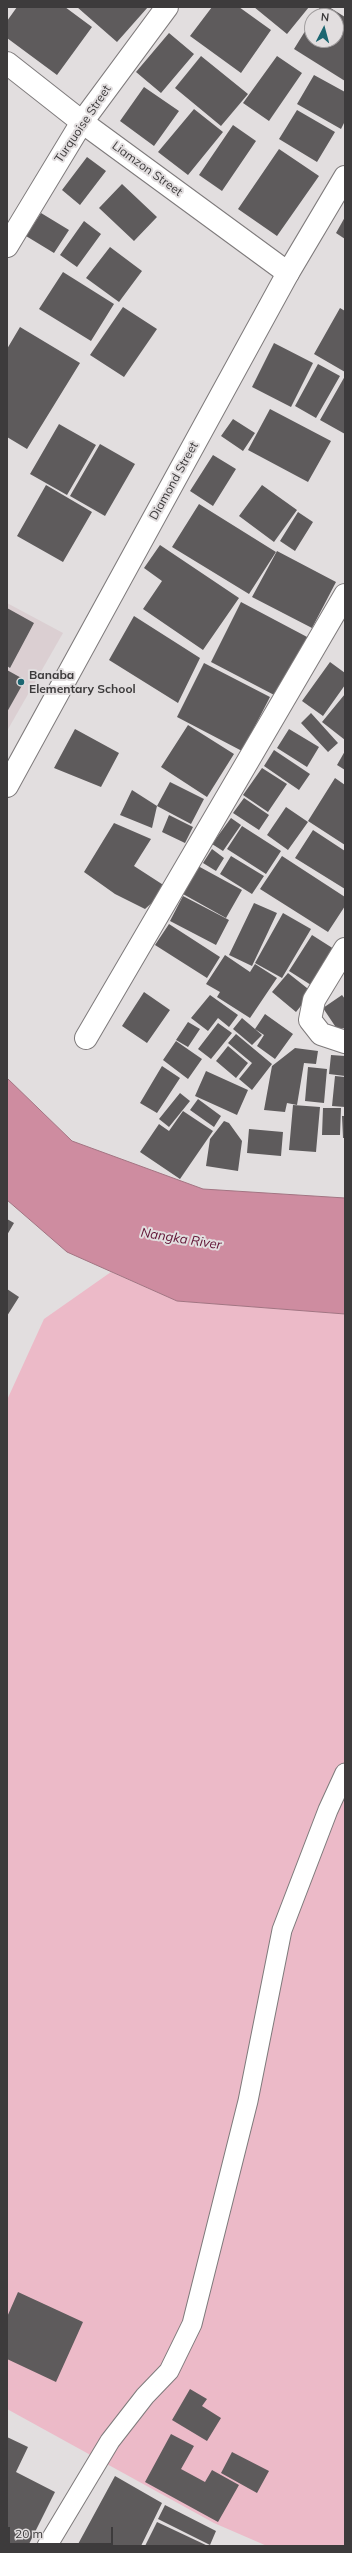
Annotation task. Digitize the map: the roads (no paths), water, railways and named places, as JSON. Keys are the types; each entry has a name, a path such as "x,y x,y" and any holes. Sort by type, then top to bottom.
{"street":[{"name":"Turquoise Street","path":"7,246 82,122 167,7"},
{"name":"Liamzon Street","path":"7,63 82,122 288,273"},
{"name":"Diamond Street","path":"7,786 288,273 345,178"},
{"path":"86,1038 345,595"},
{"path":"345,949 314,1000 310,1020 321,1034 345,1042"}],"lane":[{"path":"47,2546 110,2441 145,2396 169,2371 192,2324 248,2100 282,1930 328,1810 345,1773"}],"water":[{"name":"Nangka River","path":"7,1078 72,1141 203,1189 345,1198 345,1314 177,1301 67,1252 7,1200"}],"place":[{"name":"Banaba Elementary School","path":"21,682"}]}
